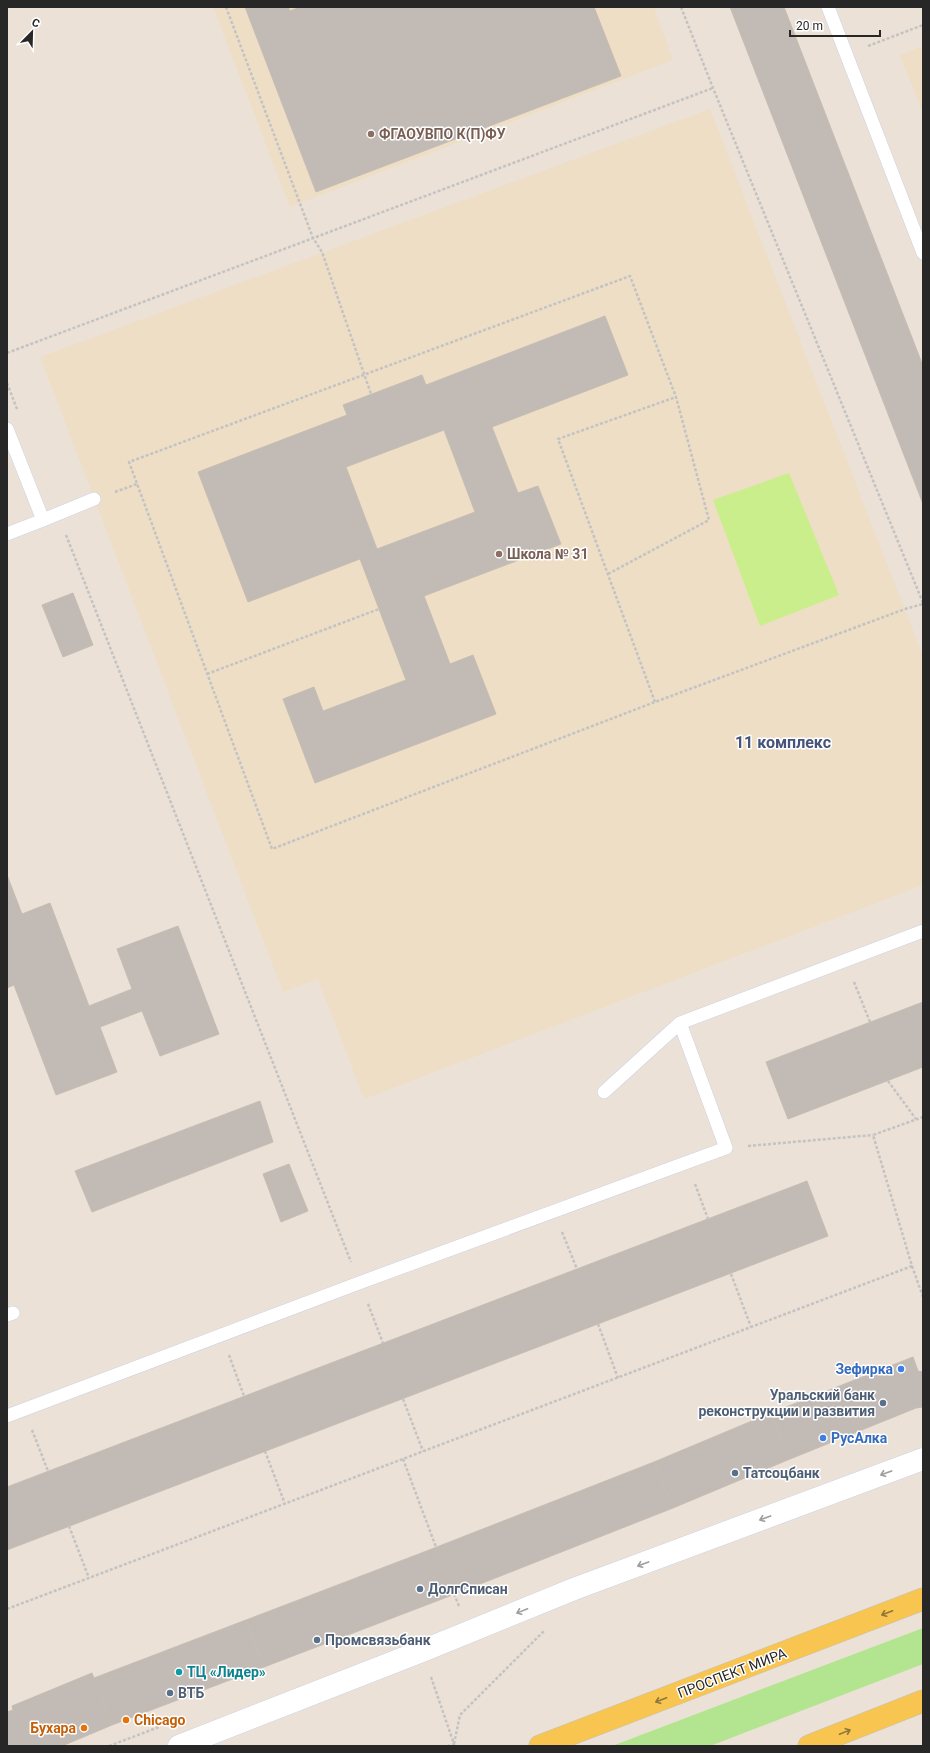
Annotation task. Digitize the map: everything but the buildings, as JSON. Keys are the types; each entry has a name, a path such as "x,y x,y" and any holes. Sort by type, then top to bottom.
{"main road":[{"name":"ПРОСПЕКТ МИРА","path":"540,1746 923,1599"},
{"path":"809,1746 923,1701"}],"street":[{"path":"179,1746 422,1652 574,1589 923,1459"}],"lane":[{"path":"828,7 923,253"},
{"path":"7,429 43,520"},
{"path":"7,534 94,499"},
{"path":"604,1092 680,1024 923,932"},
{"path":"7,1416 359,1283 726,1148 680,1024"}],"path":[{"path":"226,7 313,238 322,252 371,394"},
{"path":"608,574 709,520 676,397 630,276 129,462 272,849 655,702 923,603 713,88 682,7"},
{"path":"846,54 923,25"},
{"path":"7,353 713,88"},
{"path":"7,384 18,413"},
{"path":"655,702 558,439 676,397"},
{"path":"58,514 383,1343"},
{"path":"207,674 379,609"},
{"path":"846,960 870,1022"},
{"path":"888,1080 916,1119"},
{"path":"726,1148 873,1135 923,1117"},
{"path":"873,1135 912,1266 923,1296"},
{"path":"686,1162 708,1219"},
{"path":"555,1212 577,1269"},
{"path":"7,1609 912,1266"},
{"path":"731,1274 751,1327"},
{"path":"598,1324 618,1378"},
{"path":"222,1336 244,1396"},
{"path":"403,1399 423,1451"},
{"path":"24,1409 48,1471"},
{"path":"265,1451 285,1504"},
{"path":"403,1459 436,1547"},
{"path":"69,1526 89,1578"},
{"path":"454,1594 461,1611"},
{"path":"454,1744 460,1715 542,1635 547,1628"},
{"path":"422,1652 454,1744"},
{"path":"448,1746 454,1744"}],"shaded area":[{"name":"ФГАОУВПО К(П)ФУ","path":"213,7 654,7 673,60 290,207"},
{"path":"923,46 923,114 900,55"},
{"name":"Школа № 31","path":"710,109 923,656 923,885 364,1099 318,979 283,992 40,357"}],"green space":[{"path":"789,473 839,595 760,626 713,500"},
{"path":"923,1628 923,1664 710,1746 612,1746"}],"place":[{"name":"ФГАОУВПО К(П)ФУ","path":"371,134"},
{"name":"Школа № 31","path":"499,554"},
{"name":"Зефирка","path":"901,1369"},
{"name":"Уральский банк реконструкции и развития","path":"883,1403"},
{"name":"РусАлка","path":"823,1438"},
{"name":"Татсоцбанк","path":"735,1473"},
{"name":"ДолгСписан","path":"420,1589"},
{"name":"Промсвязьбанк","path":"317,1640"},
{"name":"ТЦ «Лидер»","path":"179,1672"},
{"name":"ВТБ","path":"170,1693"},
{"name":"Chicago","path":"126,1720"},
{"name":"Бухара","path":"84,1728"}],"district":[{"name":"11 комплекс","path":"783,742"}]}
